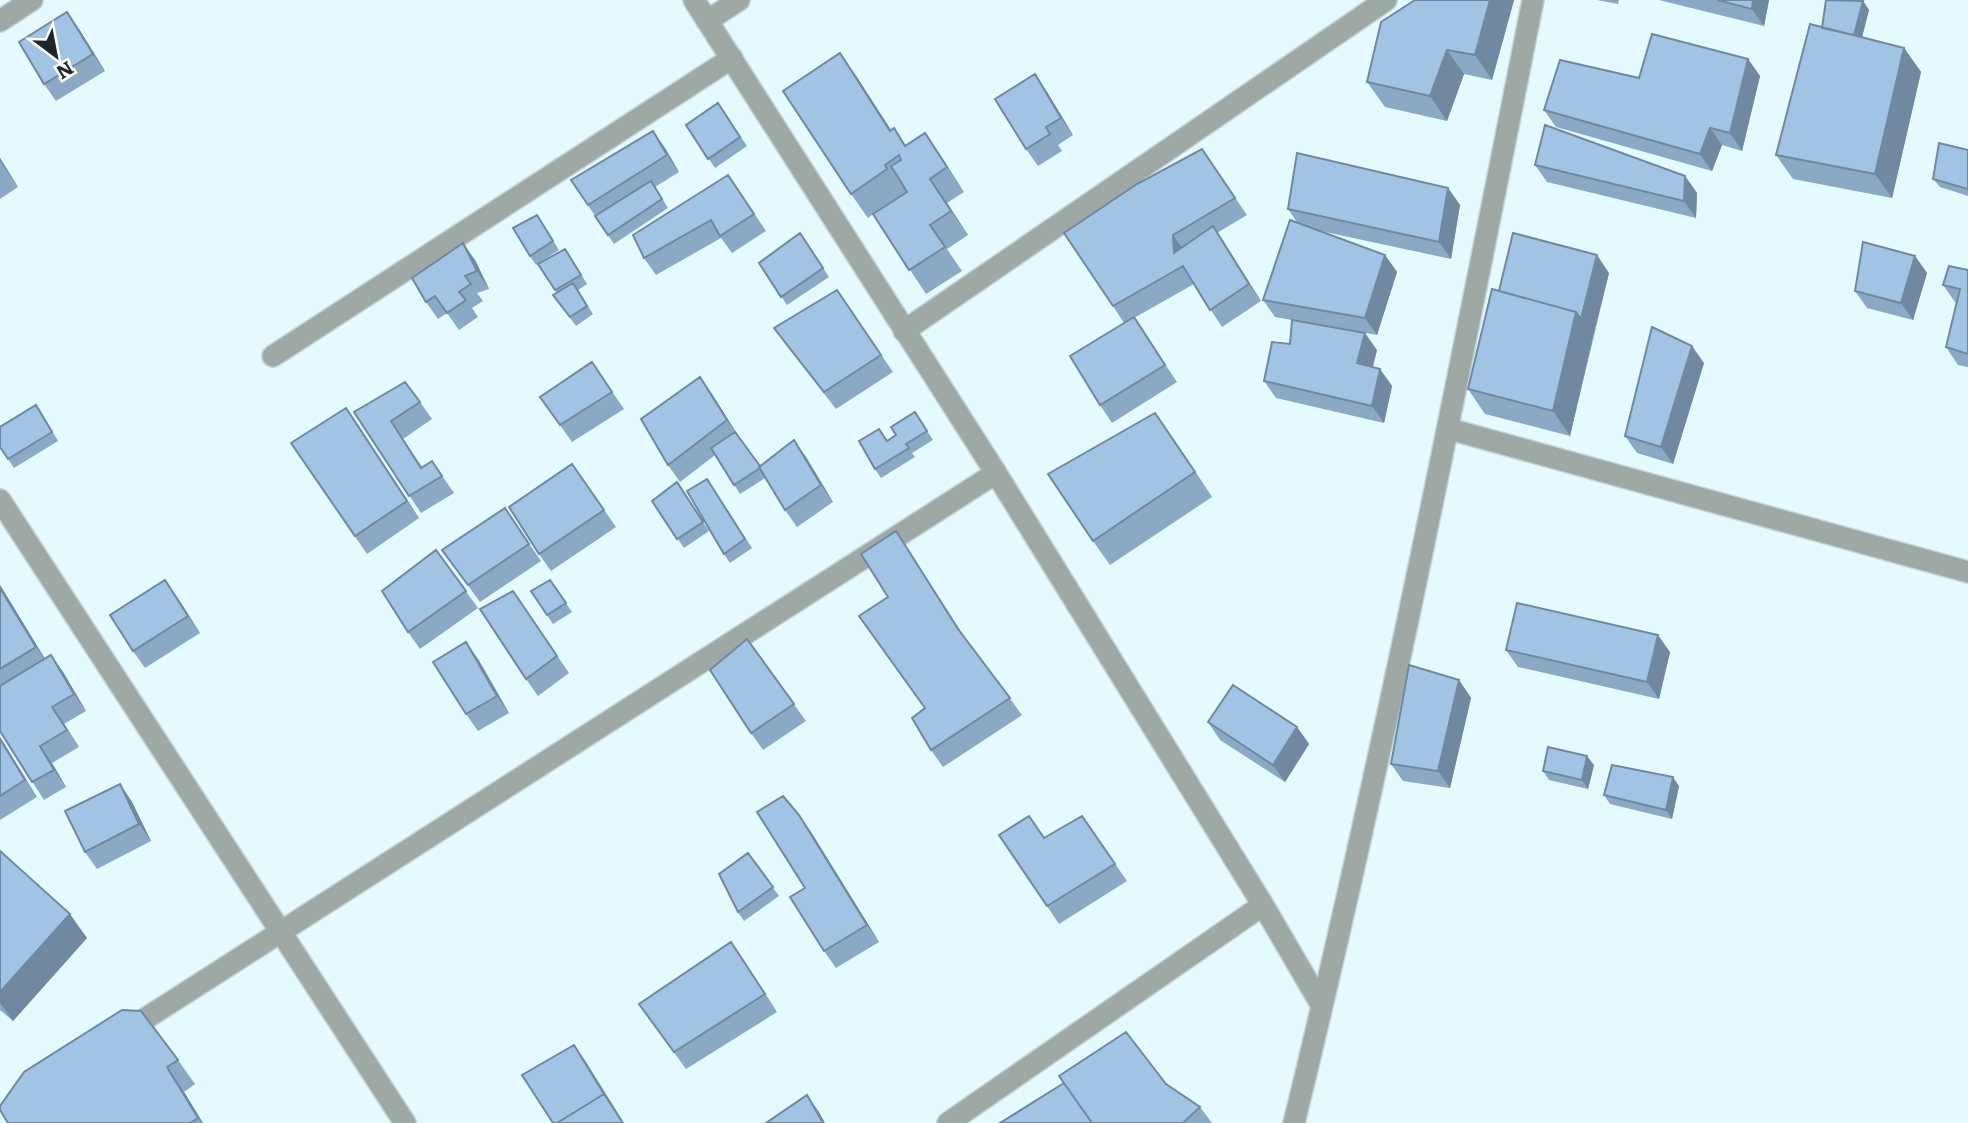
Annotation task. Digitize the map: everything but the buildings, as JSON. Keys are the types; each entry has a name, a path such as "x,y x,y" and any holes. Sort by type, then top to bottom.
{"street":[{"path":"0,21 32,0"},
{"path":"694,0 996,473 1263,905 1322,1006"},
{"path":"707,21 739,0"},
{"path":"904,331 1386,0"},
{"path":"1294,1123 1448,429 1533,0"},
{"path":"274,356 732,58"},
{"path":"1448,429 1968,572"},
{"path":"106,1045 996,473"},
{"path":"0,500 405,1123"},
{"path":"948,1123 1263,905"}]}
